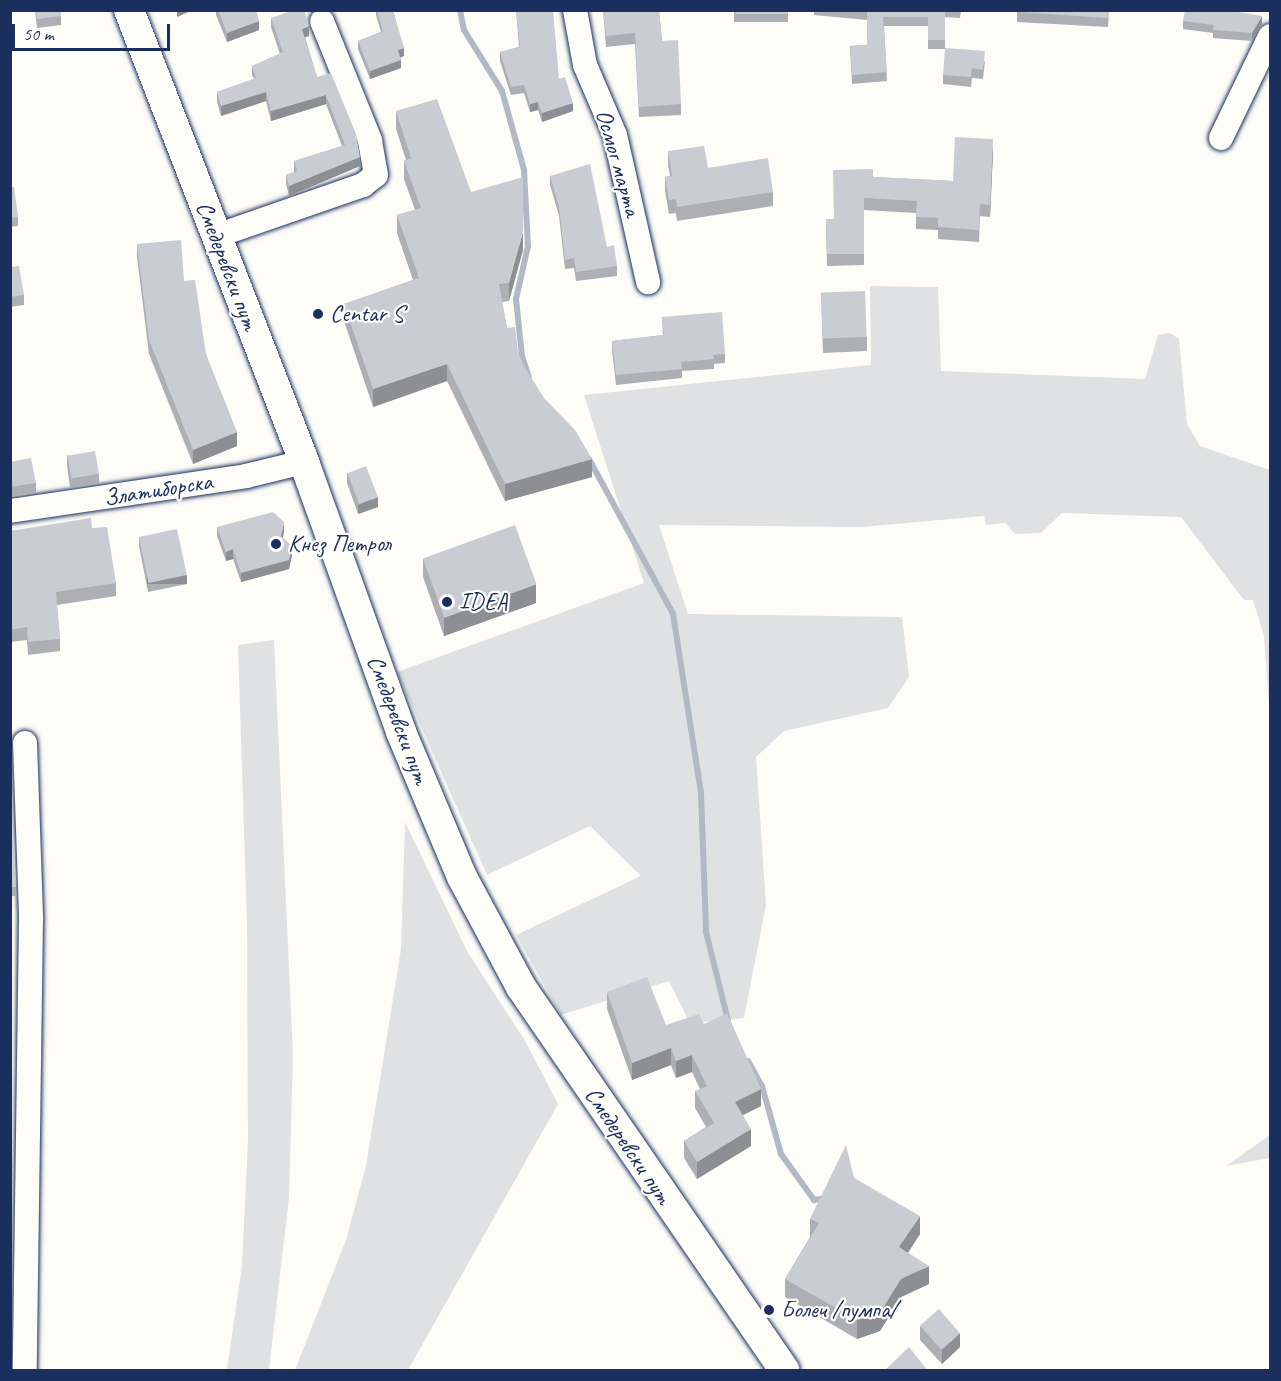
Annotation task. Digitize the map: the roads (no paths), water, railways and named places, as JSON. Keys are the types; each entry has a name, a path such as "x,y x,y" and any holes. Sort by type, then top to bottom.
{"main road":[{"name":"Смедеревски пут","path":"129,10 304,462 400,732 476,905 550,1030 784,1371"}],"street":[{"name":"Осмог марта","path":"575,10 585,65 615,135 648,282"},
{"path":"216,236 363,185 376,175 370,140 322,21"},
{"path":"1221,138 1270,36"},
{"name":"Златиборска","path":"10,511 211,481 304,462"},
{"path":"25,743 31,919 25,1371"}],"waterway":[{"path":"460,10 464,30 502,91 524,170 528,246 516,299 522,356 529,377"},
{"path":"589,459 673,614 701,793 706,932 728,1020"},
{"path":"748,1061 762,1086 781,1154 814,1200 825,1198"}],"place":[{"name":"Centar S","path":"318,314"},
{"name":"Кнез Петрол","path":"276,544"},
{"name":"IDEA","path":"447,602"},
{"name":"Болеч /пумпа/","path":"769,1310"}]}
